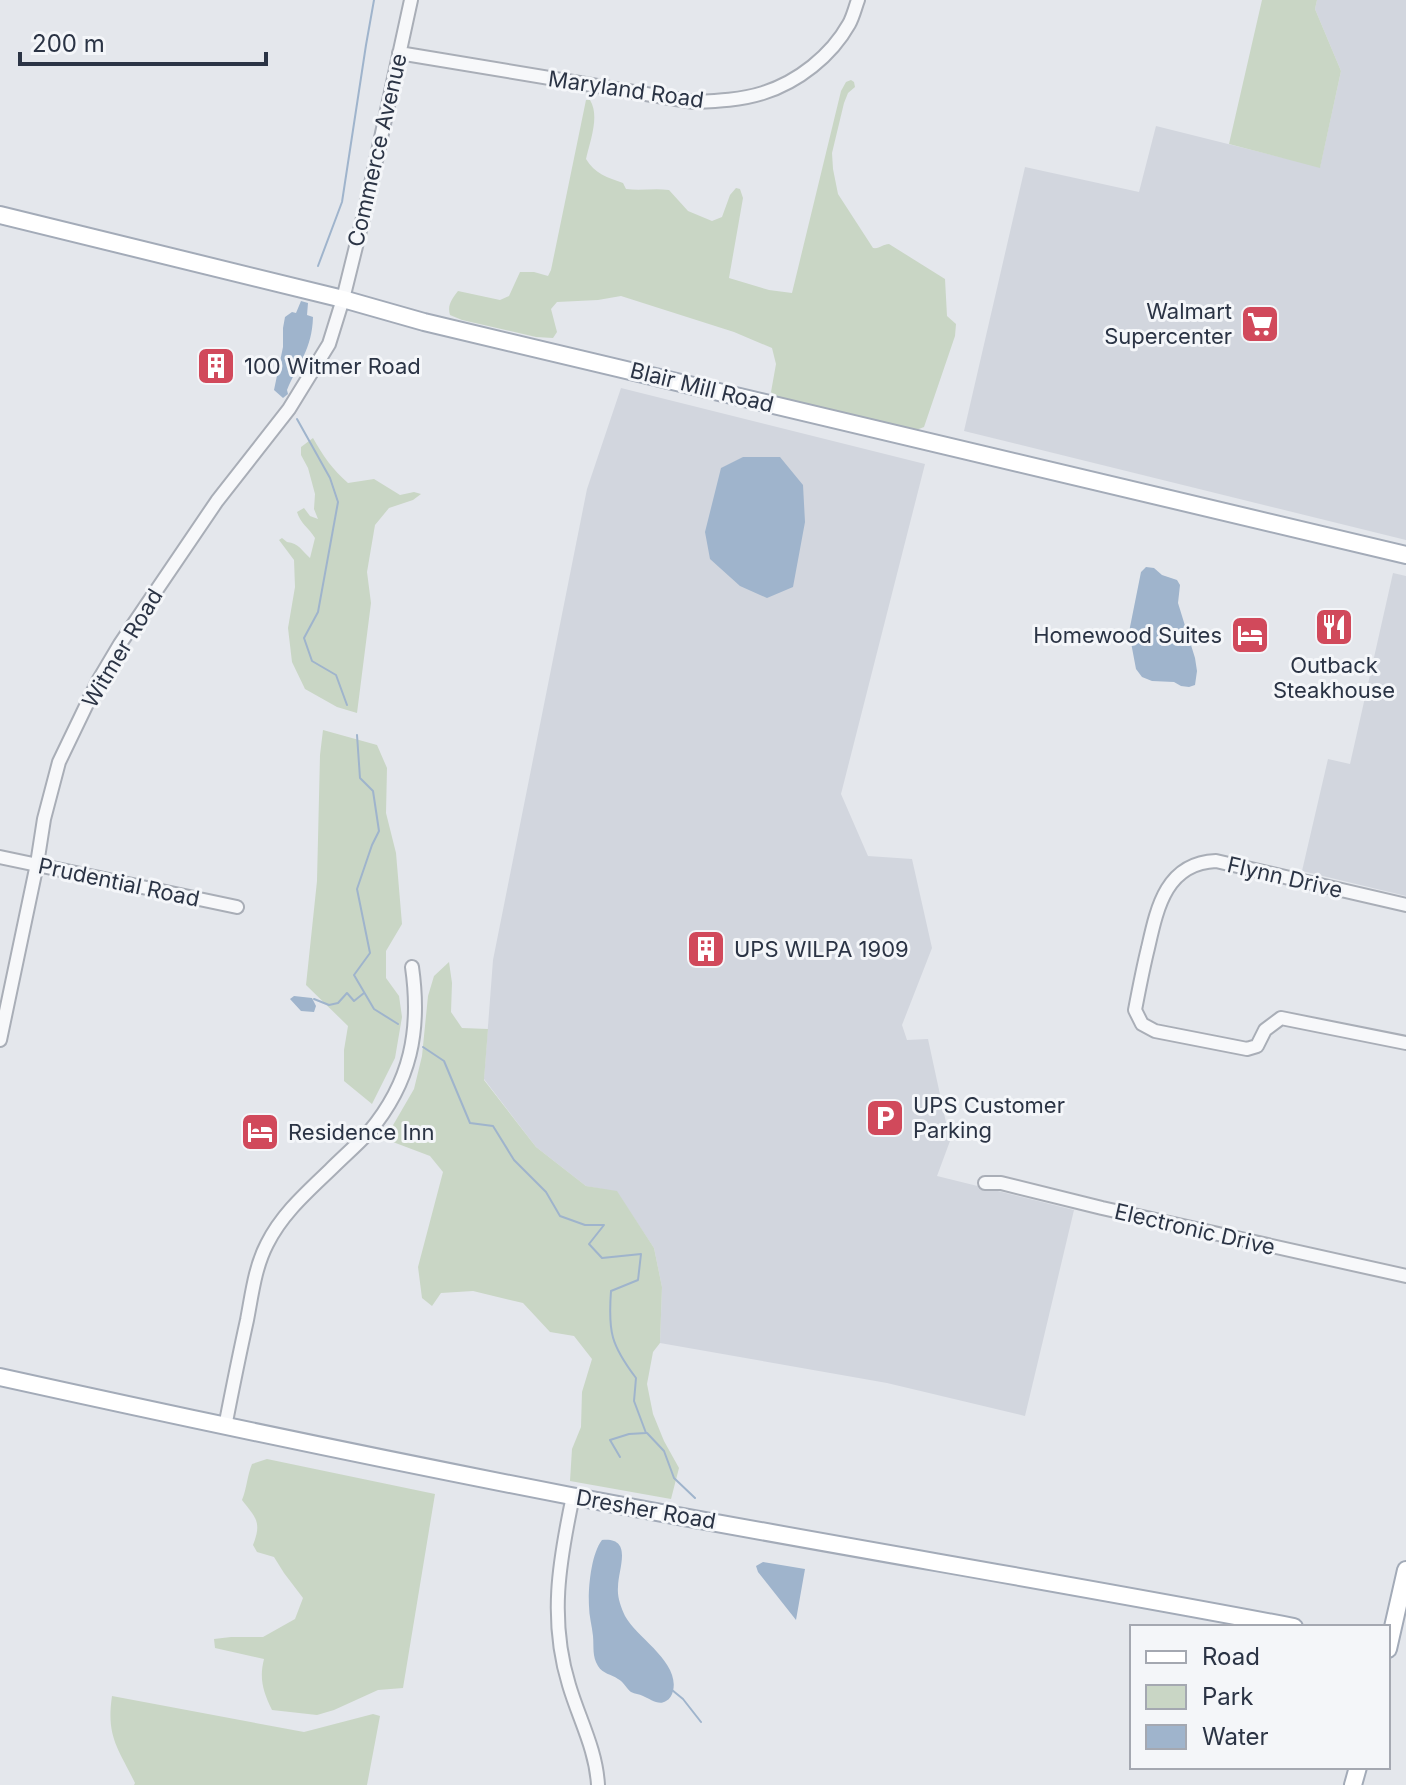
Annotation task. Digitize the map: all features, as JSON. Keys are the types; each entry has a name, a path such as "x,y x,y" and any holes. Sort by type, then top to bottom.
{"main road":[{"name":"Blair Mill Road","path":"0,215 343,299 424,322 1406,555"},
{"name":"Dresher Road","path":"0,1377 225,1427 573,1496 1283,1625"},
{"path":"1390,1638 1406,1570"}],"street":[{"name":"Commerce Avenue","path":"343,299 411,0"},
{"name":"Maryland Road","path":"399,53 694,102 727,100 763,93 797,78 827,55 850,23 858,0"},
{"name":"Witmer Road","path":"0,1040 44,819 59,762 98,681 120,644 217,501 289,409 329,344 343,299"},
{"name":"Prudential Road","path":"0,857 237,907"},
{"name":"Flynn Drive","path":"1406,905 1216,861 1198,864 1179,874 1163,895 1135,1010 1142,1024 1155,1031 1247,1049 1257,1046 1265,1030 1281,1018 1406,1043"},
{"path":"225,1427 255,1278 265,1246 297,1201 375,1124 406,1071 416,1016 412,967"},
{"name":"Electronic Drive","path":"985,1183 1001,1183 1406,1276"},
{"path":"573,1496 561,1550 557,1623 569,1685 597,1766 598,1785"}],"shaded area":[{"path":"1317,0 1406,0 1406,540 964,431 1025,167 1139,192 1156,126 1320,167 1341,71 1315,9"},
{"path":"621,388 925,464 841,794 868,856 912,859 932,948 902,1025 907,1040 928,1039 950,1141 937,1176 1074,1210 1025,1416 887,1383 660,1343 662,1287 654,1248 617,1192 586,1186 536,1147 484,1079 493,960 587,489"},
{"path":"1393,573 1406,576 1406,896 1302,871 1328,759 1350,764"}],"green space":[{"path":"1262,0 1317,0 1315,9 1341,71 1320,168 1229,144"},
{"path":"851,80 855,87 844,103 832,153 838,194 873,248 889,244 945,279 947,316 956,324 955,336 924,427 911,432 777,399 771,392 776,364 772,348 734,332 621,296 557,302 551,309 557,332 553,338 536,337 450,315 452,299 458,291 500,300 509,296 520,272 548,276 586,100 590,100 594,113 586,159 593,168 623,183 626,189 669,190 688,211 712,221 722,217 730,195 736,188 740,189 743,198 729,278 769,290 792,293 841,91"},
{"path":"313,438 348,483 374,479 400,495 421,494 389,508 375,525 367,572 371,603 357,713 337,707 305,689 292,662 288,628 295,587 294,560 279,540 282,538 295,544 310,558 315,538 297,512 304,508 310,516 318,519 314,509 315,494 301,455 301,447"},
{"path":"323,730 377,745 387,768 386,813 396,853 402,924 386,951 386,978 399,996 402,1017 395,1058 372,1104 344,1081 348,1026 306,985 317,881"},
{"path":"449,962 451,1012 462,1028 488,1029 484,1080 536,1147 586,1186 617,1191 654,1248 662,1287 660,1343 653,1352 647,1384 653,1414 679,1468 671,1499 570,1481 572,1449 581,1427 582,1392 592,1359 574,1336 550,1332 523,1303 473,1291 441,1293 432,1306 422,1298 418,1267 443,1172 430,1156 385,1139 414,1089 422,1056 428,996 434,976"},
{"path":"267,1459 435,1494 403,1688 378,1690 317,1715 272,1710 263,1685 264,1659 215,1648 214,1639 263,1637 295,1619 303,1598 274,1557 257,1552 253,1545 257,1525 242,1500 252,1464"},
{"path":"112,1696 304,1732 373,1714 380,1716 367,1785 134,1785 112,1732"}],"water":[{"path":"301,301 308,303 307,315 313,317 312,329 288,394 283,398 274,390 283,347 285,317 296,313"},
{"path":"743,457 780,457 803,485 805,522 793,587 767,598 740,586 710,559 705,532 721,468"},
{"path":"1146,567 1177,580 1180,585 1178,603 1195,658 1195,685 1189,687 1174,682 1152,681 1142,677 1136,669 1129,632 1141,572"},
{"path":"294,996 312,998 316,1006 314,1012 301,1011 290,999"},
{"path":"602,1540 612,1540 621,1549 618,1591 625,1616 670,1670 673,1691 670,1698 663,1702 654,1702 631,1692 620,1680 602,1671 596,1662 589,1590 593,1563"},
{"path":"763,1562 805,1569 796,1620 758,1572 756,1566"}],"waterway":[{"path":"318,266 342,202 374,0"},
{"path":"297,419 330,478 338,502 318,612 304,638 312,661 336,675 347,705"},
{"path":"357,735 360,778 373,791 379,831 357,889 370,953 354,975 374,1009 398,1024"},
{"path":"314,999 329,1005 338,1003 347,993 354,1001 364,993"},
{"path":"423,1047 444,1061 470,1123 493,1126 514,1160 546,1192 560,1216 585,1225 604,1225 589,1244 602,1258 641,1254 638,1280 611,1291 613,1338 636,1378 634,1401 646,1433 610,1440 620,1457"},
{"path":"647,1433 664,1451 674,1478 695,1498"},
{"path":"672,1690 701,1722"}],"place":[{"name":"Walmart Supercenter","path":"1260,324"},
{"name":"100 Witmer Road","path":"216,366"},
{"name":"Outback Steakhouse","path":"1334,627"},
{"name":"Homewood Suites","path":"1250,635"},
{"name":"UPS WILPA 1909","path":"706,949"},
{"name":"UPS Customer Parking","path":"885,1118"},
{"name":"Residence Inn","path":"260,1132"}]}
